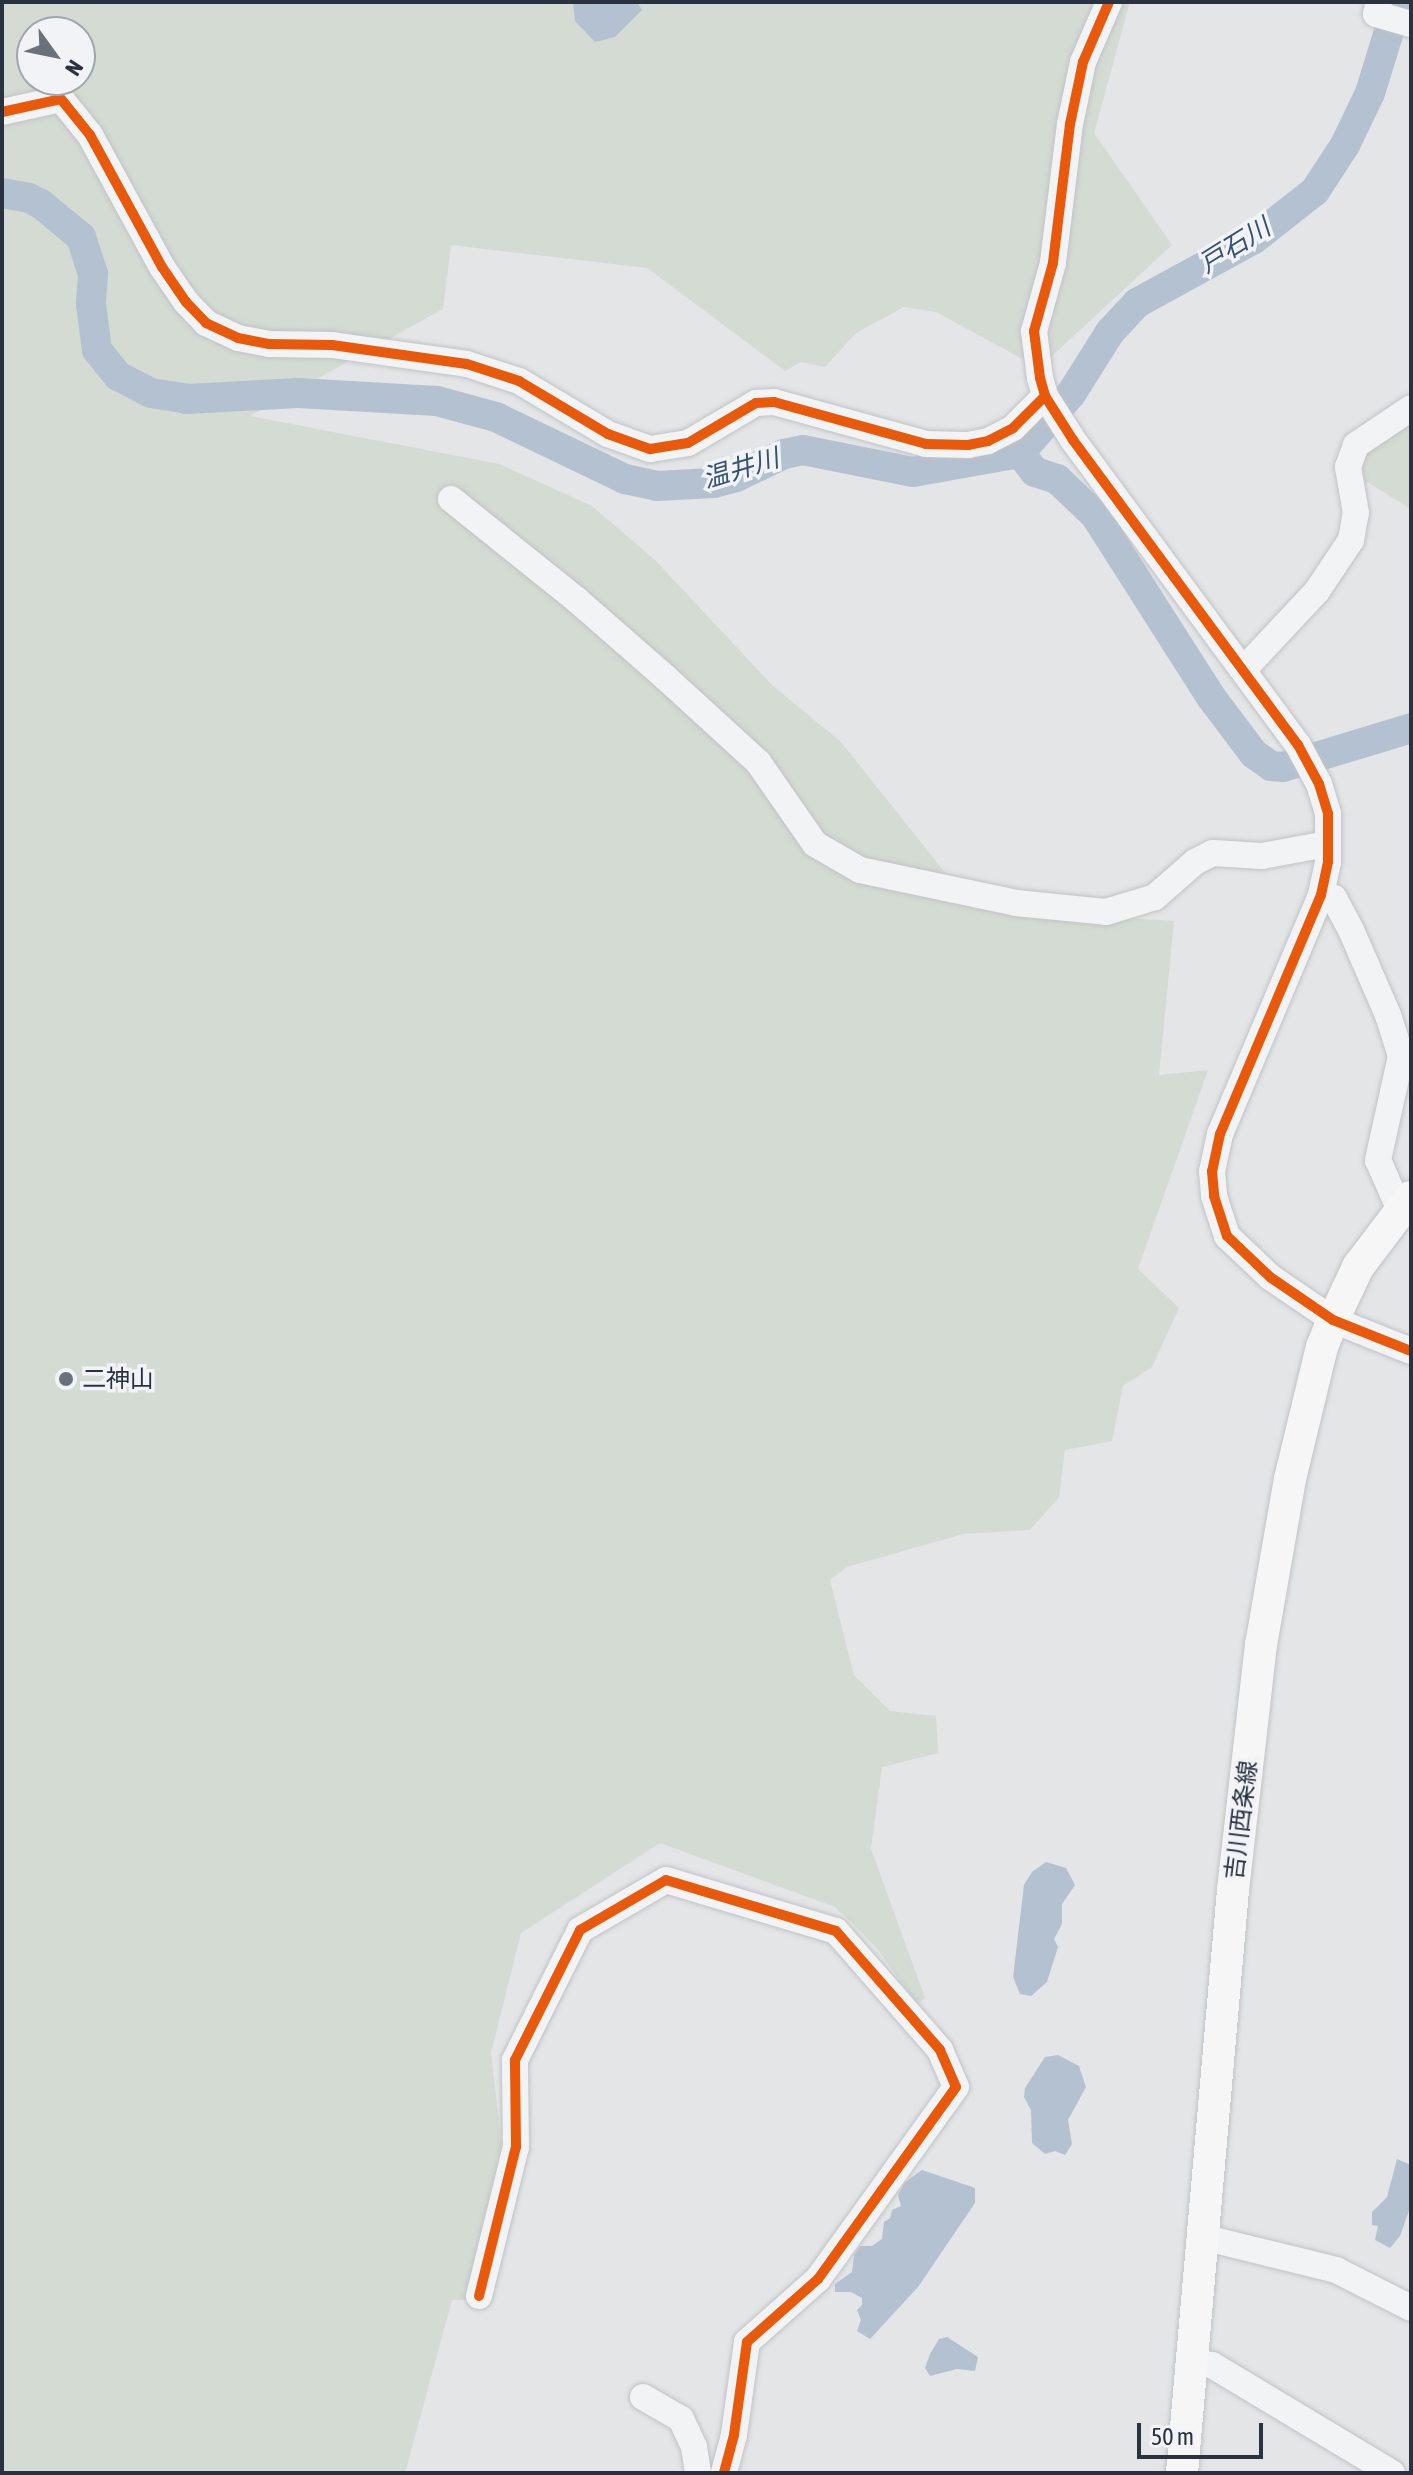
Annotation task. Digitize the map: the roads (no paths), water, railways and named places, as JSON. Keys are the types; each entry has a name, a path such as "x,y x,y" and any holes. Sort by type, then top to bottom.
{"main road":[{"name":"吉川西条線","path":"1182,2473 1233,1890 1261,1645 1290,1479 1322,1347 1333,1320 1358,1267 1405,1202"}],"street":[{"path":"1109,2 1083,62 1070,124 1053,263 1034,331 1045,396 1298,745 1316,778 1328,814 1321,895 1220,1134 1212,1171 1214,1196 1227,1236 1270,1277 1333,1320 1411,1351"},
{"path":"1378,8 1411,24"},
{"path":"2,112 61,99 90,135 186,302 206,323 238,338 269,344 332,345 467,364 519,381 608,434 650,449 688,443 756,403 774,402 926,444 968,445 988,441 1013,428 1045,396"},
{"path":"1245,668 1317,591 1351,540 1356,513 1348,467 1356,445 1411,408"},
{"path":"451,499 577,600 678,689 758,762 815,844 860,870 963,889 1016,903 1106,912 1155,897 1195,862 1213,853 1262,856 1327,844"},
{"path":"1321,895 1334,898 1351,930 1388,1015 1401,1056 1378,1160 1405,1202"},
{"path":"479,2296 516,2147 515,2060 580,1930 666,1880 836,1931 940,2050 956,2087 818,2279 747,2342 734,2435 724,2473"},
{"path":"1202,2237 1336,2270 1411,2308"},
{"path":"1191,2363 1212,2365 1355,2464 1392,2473"},
{"path":"643,2397 681,2419 694,2447 698,2473"}],"water":[{"path":"573,2 637,2 642,10 615,37 595,42 575,21"},
{"path":"1046,1862 1066,1868 1075,1885 1062,1904 1062,1924 1054,1939 1058,1947 1047,1982 1031,1996 1020,1994 1013,1977 1024,1885 1032,1872"},
{"path":"1058,2055 1079,2066 1086,2087 1068,2120 1072,2144 1065,2155 1055,2151 1045,2154 1032,2143 1031,2110 1024,2097 1025,2088 1045,2057"},
{"path":"1397,2159 1411,2165 1411,2205 1400,2236 1390,2248 1375,2240 1378,2226 1372,2225 1372,2212 1387,2197"},
{"path":"922,2170 975,2188 975,2203 918,2287 870,2339 857,2331 861,2320 857,2310 862,2305 862,2298 851,2292 835,2292 835,2284 852,2272 854,2255 860,2246 872,2246 882,2239 884,2222 890,2218 892,2210 901,2206 898,2195 904,2183"},
{"path":"947,2337 978,2357 975,2371 957,2369 930,2376 925,2368 930,2354 939,2339"}],"waterway":[{"name":"戸石川","path":"1020,453 1071,394 1110,332 1137,303 1254,239 1315,191 1345,145 1370,93 1398,2"},
{"name":"温井川","path":"2,193 29,198 41,204 81,237 93,274 91,304 97,350 118,376 151,393 187,399 298,393 437,401 496,417 625,479 657,486 714,483 736,477 784,454 803,450 913,472 1020,453"},
{"name":"温井川","path":"1020,453 1035,472 1057,479 1095,515 1211,697 1254,754 1271,766 1283,767 1411,728"}],"place":[{"name":"二神山","path":"66,1379"}]}
